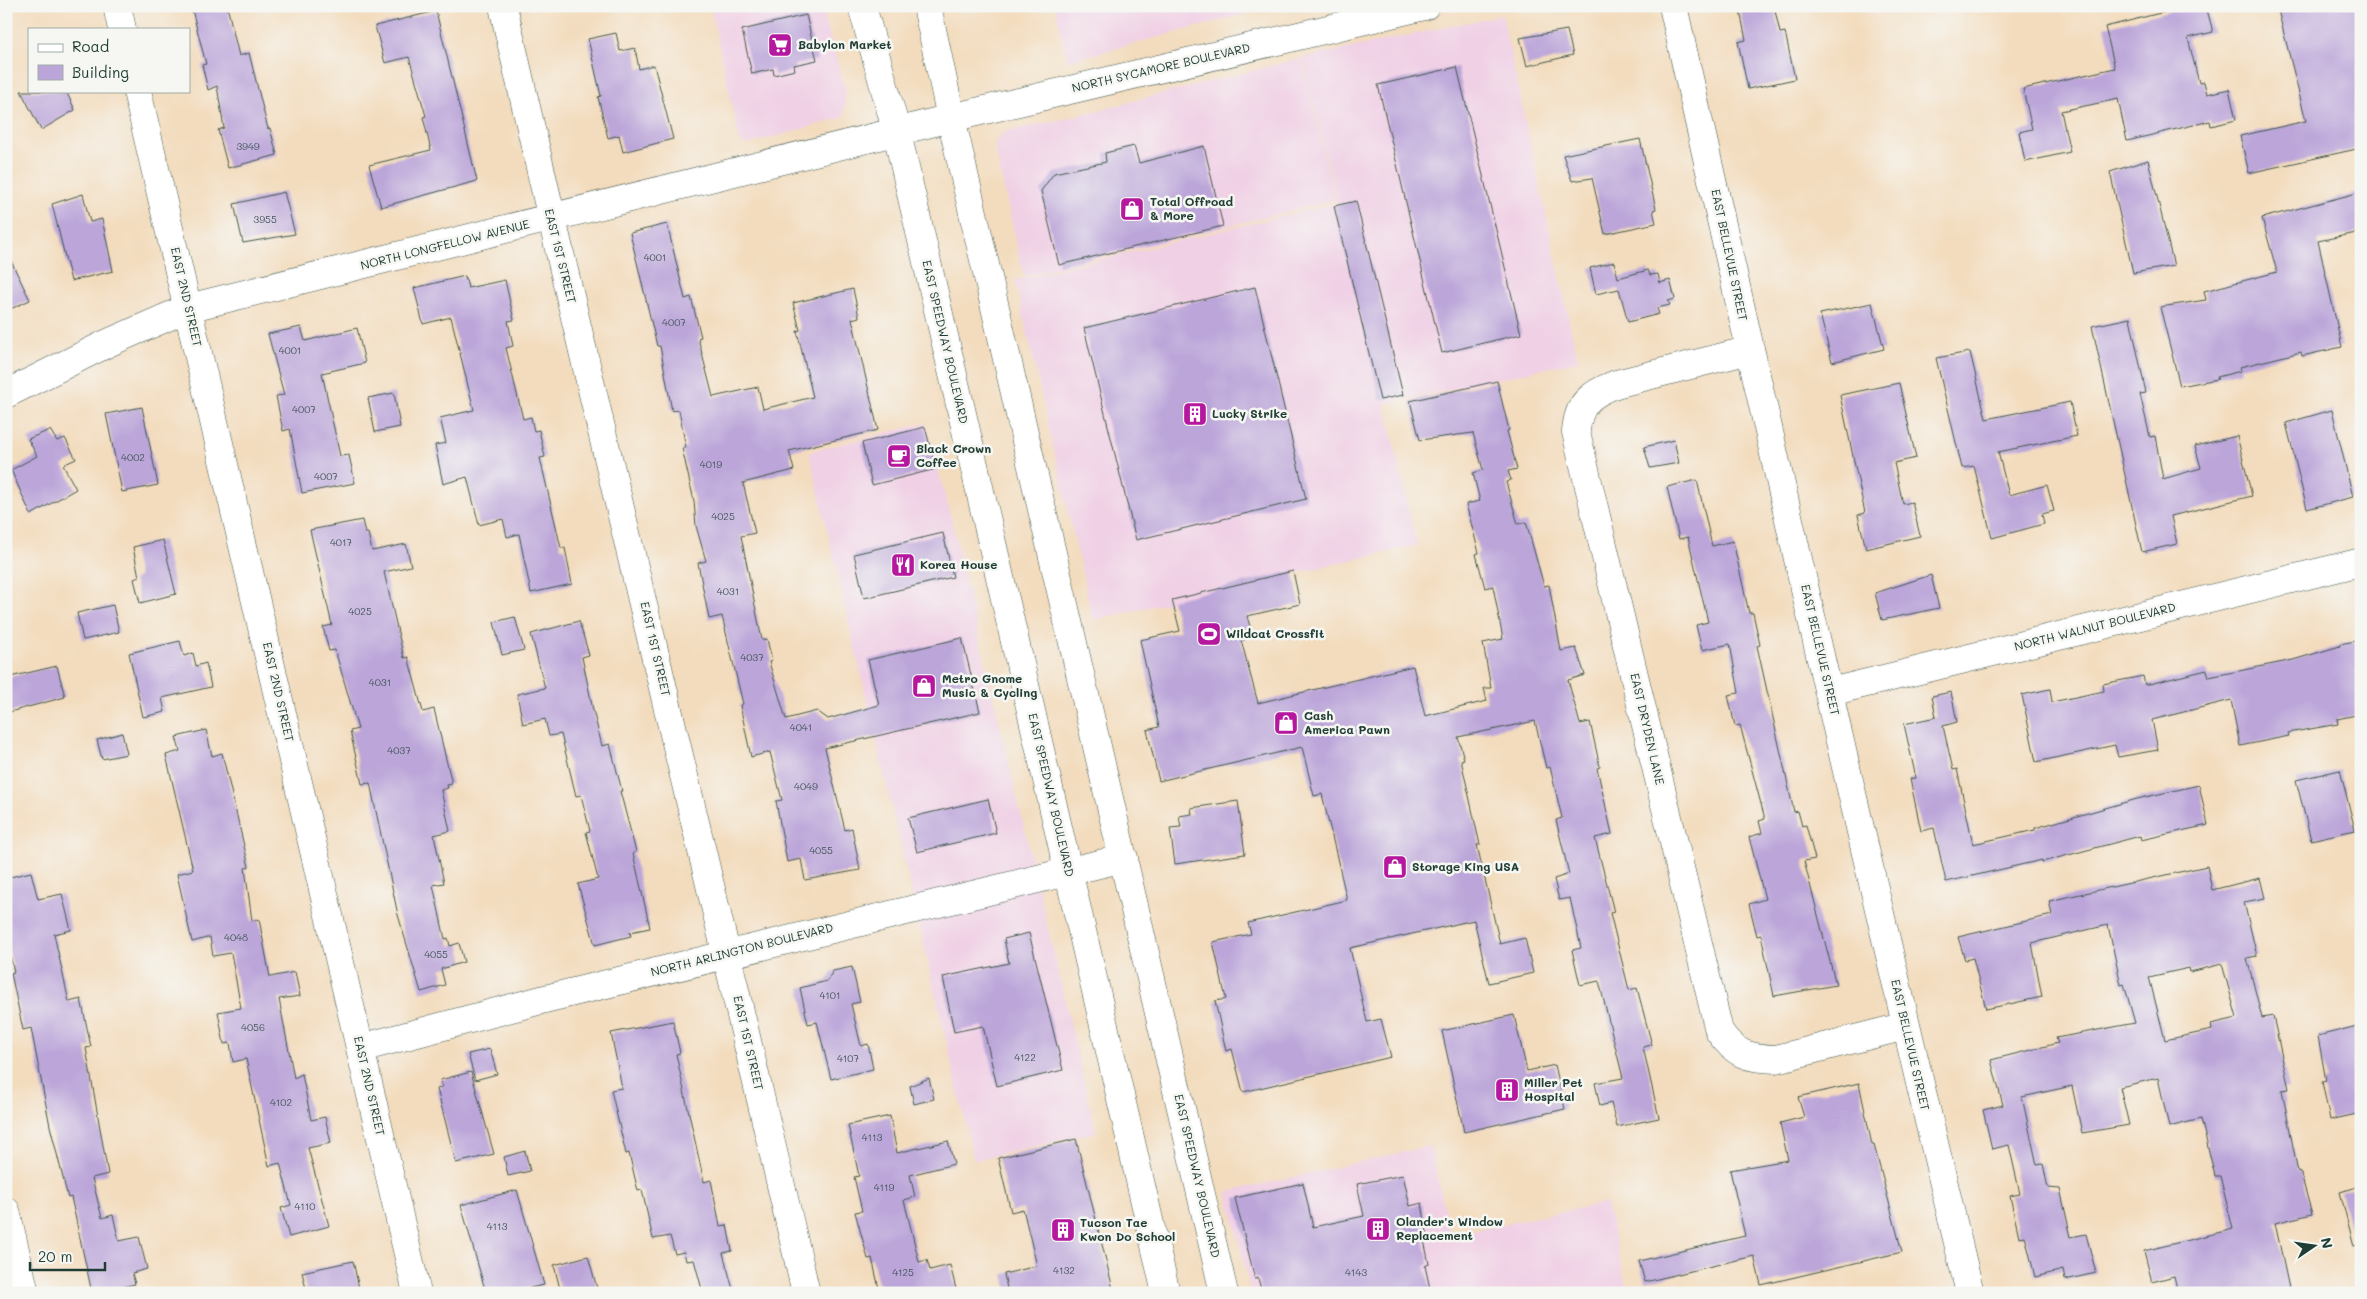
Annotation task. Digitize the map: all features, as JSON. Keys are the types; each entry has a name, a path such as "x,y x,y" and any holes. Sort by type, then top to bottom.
{"street":[{"path":"117,6 122,28"},
{"name":"EAST 1ST STREET","path":"503,6 551,218 728,953 806,1293"},
{"name":"EAST SPEEDWAY BOULEVARD","path":"862,6 896,133 1166,1293"},
{"name":"EAST SPEEDWAY BOULEVARD","path":"927,6 951,118 1224,1293"},
{"name":"NORTH SYCAMORE BOULEVARD","path":"896,133 951,118 1425,6"},
{"name":"EAST BELLEVUE STREET","path":"1673,6 1750,350 1906,1026 1970,1293"},
{"name":"EAST 2ND STREET","path":"137,92 416,1293"},
{"name":"NORTH LONGFELLOW AVENUE","path":"6,394 108,343 188,308 896,133"},
{"name":"EAST DRYDEN LANE","path":"1750,350 1616,384 1599,391 1587,400 1580,410 1576,432 1720,1031 1729,1045 1740,1053 1756,1058 1776,1059 1906,1026"},
{"name":"NORTH WALNUT BOULEVARD","path":"1830,692 2361,562"},
{"name":"NORTH ARLINGTON BOULEVARD","path":"360,1048 728,953 1124,858"},
{"path":"6,1212 25,1293"}],"shaded area":[{"path":"710,6 807,6 808,11 822,9 846,91 844,117 746,145 740,142"},
{"path":"1055,6 1265,6 1265,9 1068,61"},
{"path":"1502,15 1578,361 1385,404 1417,545 1093,620 1015,280 1337,203 1303,58"},
{"path":"1302,58 1335,200 1024,276 994,144 1004,132 1068,118"},
{"path":"926,423 954,531 1096,1132 974,1160 809,452"},
{"path":"1430,1146 1451,1235 1606,1203 1628,1293 1251,1293 1227,1192"}],"building":[{"path":"191,6 227,6 239,56 249,53 268,129 270,128 277,155 228,168 218,130 224,128 217,86 208,90 202,65 206,64"},
{"path":"1739,6 1774,6 1780,33 1785,32 1795,79 1748,89 1738,42 1746,40"},
{"path":"2188,6 2206,6 2213,32 2188,38 2199,83 2204,82 2207,94 2229,89 2236,120 2211,126 2210,121 2127,141 2118,99 2061,111 2070,152 2025,162 2019,132 2032,129 2023,89 2115,68 2105,27"},
{"path":"2277,6 2361,6 2361,148 2249,173 2240,136 2306,121"},
{"path":"436,11 477,181 381,207 369,165 431,150 423,117 426,116 409,57 385,63 375,26"},
{"name":"Babylon Market","path":"806,15 817,60 794,65 795,70 774,75 773,69 752,74 742,30"},
{"path":"1567,30 1573,55 1527,66 1520,38"},
{"path":"616,33 620,51 635,48 639,69 654,65 673,139 623,152 619,135 608,138 598,97 601,96 588,39"},
{"path":"1457,67 1521,334 1442,353 1378,85"},
{"path":"21,91 66,92 75,110 41,130"},
{"path":"1640,139 1656,209 1653,210 1656,223 1605,234 1592,178 1572,181 1563,155"},
{"name":"Total Offroad & More","path":"1134,146 1139,163 1204,146 1223,226 1059,265 1041,191 1054,173 1106,162 1105,153"},
{"path":"2148,160 2174,266 2133,273 2110,172"},
{"path":"284,192 295,234 243,243 234,204"},
{"path":"2361,192 2361,232 2318,241 2342,347 2302,356 2301,352 2240,367 2241,371 2217,377 2218,379 2180,386 2160,307 2206,300 2204,291 2277,272 2262,218"},
{"path":"83,194 90,222 102,219 113,271 71,281 52,204"},
{"path":"1356,201 1403,395 1380,400 1334,206"},
{"path":"667,224 685,299 691,297 701,337 698,338 713,397 758,387 763,409 813,397 797,331 800,330 793,303 853,289 859,317 852,319 878,430 789,451 794,470 743,483 755,533 741,536 762,640 767,639 772,661 769,662 786,719 817,711 828,719 879,705 868,660 962,638 980,712 825,748 845,830 852,828 860,870 805,880 801,859 787,862 776,801 782,800 770,752 751,757 740,705 743,704 722,616 709,619 698,563 706,561 696,526 694,501 682,448 686,448 679,410 672,411 660,346 657,346 630,233"},
{"path":"6,251 30,300 6,311"},
{"path":"1614,262 1618,278 1648,270 1650,275 1658,274 1660,283 1670,280 1675,299 1668,301 1670,305 1657,308 1659,314 1628,322 1619,289 1596,294 1590,268"},
{"path":"465,276 468,288 505,280 514,320 508,321 513,346 506,348 523,419 531,417 534,431 539,430 545,457 540,458 561,548 565,548 572,584 531,593 519,534 507,537 503,519 479,525 467,477 443,484 435,445 446,443 440,418 474,410 451,317 423,324 414,288"},
{"name":"Lucky Strike","path":"1255,287 1306,499 1136,540 1084,328"},
{"path":"1872,303 1884,349 1832,362 1820,314"},
{"path":"2130,318 2146,393 2140,394 2150,437 2155,436 2163,479 2201,468 2195,446 2237,436 2252,496 2171,516 2177,544 2142,552 2092,326"},
{"path":"301,327 305,341 357,328 365,363 322,373 340,456 349,455 355,483 302,493 290,429 283,431 276,396 284,395 268,334"},
{"path":"1970,352 1986,419 2070,402 2077,436 1998,452 2009,495 2047,485 2054,511 2042,514 2044,524 1992,538 1974,466 1962,468 1936,358"},
{"path":"1497,381 1517,469 1508,471 1511,480 1506,482 1518,524 1526,522 1544,586 1549,585 1561,651 1576,648 1585,675 1568,680 1580,724 1590,722 1600,767 1597,768 1612,834 1595,838 1614,912 1610,913 1629,990 1637,988 1652,1045 1643,1047 1659,1118 1617,1127 1611,1103 1600,1106 1595,1083 1623,1078 1599,981 1580,985 1572,950 1581,948 1570,898 1559,900 1554,879 1569,874 1556,820 1562,818 1550,767 1546,768 1535,721 1458,737 1464,759 1461,760 1480,845 1477,845 1500,944 1525,938 1533,973 1489,983 1474,920 1350,948 1367,1022 1381,1019 1391,1057 1243,1092 1232,1049 1226,1051 1215,1001 1226,999 1213,942 1251,934 1248,923 1347,900 1322,794 1314,796 1302,747 1159,781 1147,730 1159,727 1140,640 1180,631 1172,600 1293,571 1300,604 1247,616 1253,637 1241,640 1258,703 1413,666 1425,716 1487,701 1484,688 1491,688 1483,643 1503,639 1493,586 1485,588 1476,554 1479,553 1466,504 1480,501 1473,473 1483,470 1473,433 1420,440 1410,401"},
{"path":"1899,383 1916,458 1894,463 1903,504 1912,502 1920,536 1866,549 1858,515 1865,513 1840,395"},
{"path":"394,393 400,427 375,432 368,398"},
{"path":"142,407 158,485 122,492 106,414"},
{"path":"2332,410 2353,497 2307,509 2286,423"},
{"name":"Black Crown Coffee","path":"925,427 936,469 872,485 862,443"},
{"path":"50,430 57,441 65,438 76,459 63,465 76,489 31,515 11,470 37,456 28,439"},
{"path":"1674,440 1679,463 1650,468 1644,447"},
{"path":"1697,480 1712,546 1733,541 1749,613 1753,613 1760,645 1757,646 1794,812 1798,811 1802,826 1806,825 1815,859 1804,861 1836,985 1774,996 1761,935 1757,936 1749,904 1765,899 1749,837 1762,833 1759,821 1765,819 1740,725 1735,726 1728,695 1739,693 1730,644 1702,650 1696,625 1708,622 1688,537 1679,539 1667,487"},
{"path":"362,520 365,533 368,533 372,551 406,544 411,566 384,572 404,658 408,657 423,712 434,709 452,784 447,785 448,788 441,790 450,831 434,835 444,883 433,885 445,939 448,938 450,946 459,943 464,962 441,969 445,985 421,992 398,915 370,783 362,784 350,731 358,729 335,650 329,651 323,627 332,625 310,530"},
{"name":"Korea House","path":"943,533 953,577 864,598 854,554"},
{"path":"163,540 176,594 140,603 134,579 139,577 133,547"},
{"path":"1931,575 1939,608 1882,620 1875,593"},
{"path":"113,605 119,632 83,640 77,613"},
{"path":"515,617 524,650 502,655 494,622"},
{"path":"579,621 589,655 582,657 593,710 602,746 610,744 636,852 633,853 650,928 630,932 631,936 595,945 578,884 598,879 586,832 590,831 581,795 576,796 561,734 549,736 545,719 523,724 517,694 545,688 531,634"},
{"path":"2361,640 2361,714 2337,719 2338,724 2288,733 2289,736 2240,746 2231,700 2152,720 2158,750 2118,757 2115,745 2036,762 2022,695 2050,689 2052,702 2104,691 2103,684 2143,676 2145,685 2207,670 2209,677 2293,660 2340,646 2339,644"},
{"path":"180,641 184,656 193,653 196,666 206,663 211,687 162,698 165,712 143,717 129,653"},
{"path":"57,666 65,697 6,713 6,678"},
{"path":"1951,692 1957,722 1943,726 1953,770 1957,769 1973,844 2035,830 2035,828 2137,799 2199,785 2208,825 2141,840 2140,836 2042,862 2042,860 1946,882 1934,828 1921,831 1910,779 1916,778 1904,724 1936,717 1932,696"},
{"path":"206,730 212,756 222,753 249,867 245,868 252,921 259,919 270,977 295,972 300,996 279,999 294,1078 302,1074 311,1120 325,1117 331,1143 308,1148 329,1226 289,1237 281,1208 291,1205 280,1163 269,1166 246,1059 233,1062 230,1043 224,1044 218,1012 241,1008 231,953 213,956 210,937 192,942 177,874 193,870 166,755 180,751 176,737"},
{"path":"122,733 127,754 102,759 97,740"},
{"path":"2340,770 2355,830 2311,840 2296,780"},
{"path":"988,799 996,833 917,852 908,818"},
{"path":"1238,801 1245,854 1175,864 1170,828 1181,827 1179,816 1192,814 1191,808"},
{"path":"2207,866 2212,890 2260,878 2265,898 2244,902 2257,956 2247,958 2262,1018 2273,1016 2289,1089 2282,1090 2298,1172 2300,1171 2312,1214 2275,1223 2290,1293 2178,1293 2174,1276 2152,1282 2144,1251 2233,1229 2220,1176 2215,1176 2201,1119 2169,1127 2158,1078 2120,1087 2129,1125 2082,1133 2072,1086 2022,1097 2037,1165 2043,1164 2048,1188 2060,1189 2071,1237 2086,1234 2096,1273 2065,1280 2063,1270 2035,1277 2025,1236 2019,1237 2010,1196 2020,1194 2009,1145 1992,1149 1983,1110 2003,1105 1991,1060 2058,1043 2056,1038 2135,1023 2124,984 2121,985 2108,925 2032,943 2042,997 1986,1009 1973,958 1965,960 1958,937 2052,915 2049,901","holes":["2222,964 2237,1018 2211,1024 2212,1030 2165,1040 2149,977 2189,968 2190,972"]},
{"path":"31,872 38,899 62,894 71,930 54,934 69,1002 81,999 91,1047 86,1048 108,1174 92,1178 102,1218 113,1215 119,1241 139,1237 147,1269 132,1273 135,1284 97,1293 92,1293 71,1197 68,1198 50,1126 31,1028 23,1030 11,973 14,972 6,938 6,878"},
{"path":"1029,933 1063,1070 997,1086 983,1026 954,1032 943,977 1009,963 1004,939"},
{"path":"852,967 860,1002 851,1004 861,1046 868,1044 873,1069 831,1079 817,1022 808,1024 800,988 827,981 833,971"},
{"name":"Miller Pet Hospital","path":"1514,1015 1527,1071 1555,1065 1565,1109 1464,1132 1442,1031"},
{"path":"673,1021 680,1053 676,1054 704,1182 711,1180 720,1226 727,1225 732,1251 723,1253 734,1293 703,1293 694,1260 686,1261 684,1252 675,1254 670,1236 653,1239 642,1190 638,1191 629,1153 626,1154 611,1090 622,1088 611,1033"},
{"path":"2361,1025 2361,1113 2330,1120 2322,1082 2326,1081 2318,1036"},
{"path":"490,1049 497,1074 475,1080 468,1054"},
{"path":"471,1072 494,1154 456,1163 437,1089 442,1087 440,1080"},
{"path":"929,1078 934,1099 914,1104 910,1086"},
{"path":"1859,1083 1872,1145 1874,1145 1902,1252 1761,1285 1754,1256 1645,1282 1639,1261 1745,1236 1730,1170 1788,1160 1780,1123 1804,1117 1798,1097"},
{"path":"890,1116 897,1153 948,1141 954,1164 910,1175 915,1197 904,1200 919,1262 927,1260 930,1270 950,1265 957,1293 880,1293 872,1258 868,1259 855,1212 862,1211 854,1177 859,1176 848,1125"},
{"path":"1076,1139 1114,1293 1008,1293 1004,1274 1037,1266 1023,1209 1011,1212 998,1158"},
{"path":"525,1151 530,1171 508,1176 504,1157"},
{"name":"Olander's Window Replacement","path":"1403,1175 1410,1206 1422,1203 1428,1239 1424,1240 1429,1264 1425,1266 1431,1293 1262,1293 1258,1278 1255,1279 1235,1198 1303,1183 1313,1227 1364,1216 1357,1184"},
{"path":"2361,1186 2361,1245 2354,1246 2340,1192"},
{"path":"517,1190 544,1285 508,1293 486,1293 461,1205"},
{"path":"588,1256 597,1288 580,1293 561,1293 554,1265"},
{"path":"353,1261 360,1293 307,1293 302,1272"}],"place":[{"name":"Babylon Market","path":"780,45"},
{"name":"Total Offroad & More","path":"1132,209"},
{"name":"Lucky Strike","path":"1195,414"},
{"name":"Black Crown Coffee","path":"899,456"},
{"name":"Korea House","path":"903,565"},
{"name":"Wildcat Crossfit","path":"1209,634"},
{"name":"Metro Gnome Music & Cycling","path":"924,686"},
{"name":"Cash America Pawn","path":"1286,723"},
{"name":"Storage King USA","path":"1395,867"},
{"name":"Miller Pet Hospital","path":"1507,1090"},
{"name":"Olander's Window Replacement","path":"1378,1229"},
{"name":"Tucson Tae Kwon Do School","path":"1063,1230"}]}
